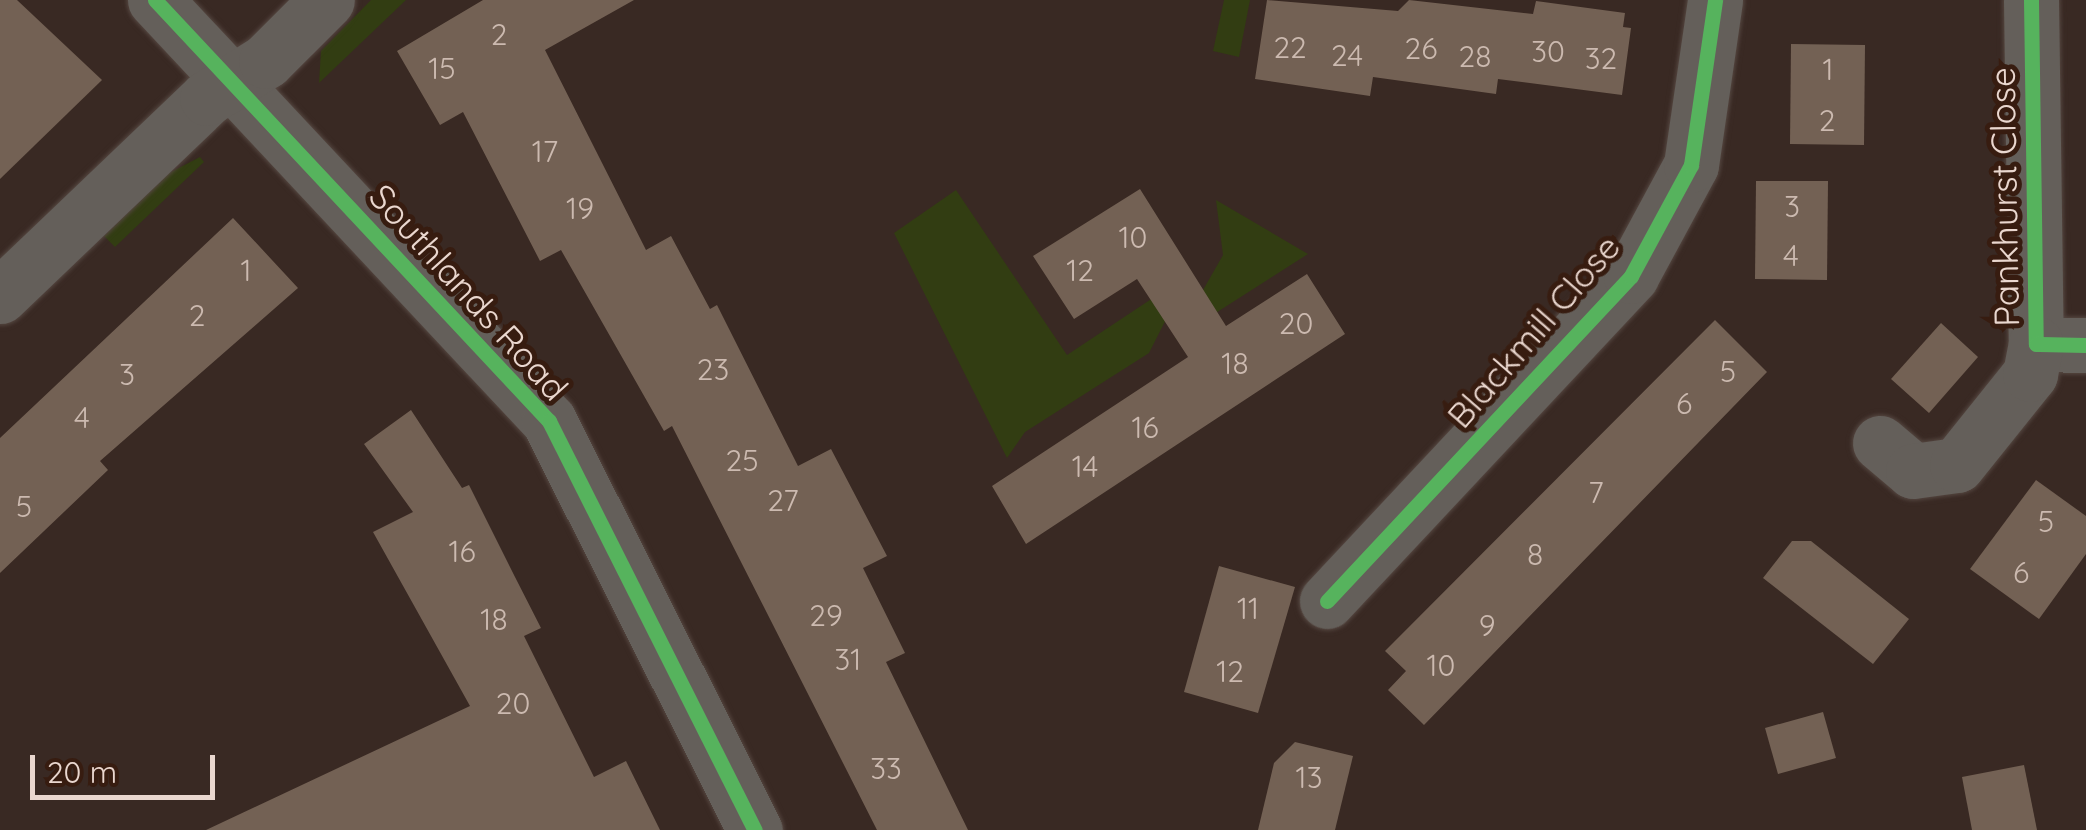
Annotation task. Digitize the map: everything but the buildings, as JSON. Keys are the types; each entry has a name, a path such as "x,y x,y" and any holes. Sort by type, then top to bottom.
{"street":[{"name":"Southlands Road","path":"156,0 549,420 755,830"},
{"path":"0,296 207,98 235,82 326,0"},
{"name":"Blackmill Close","path":"1327,602 1631,276 1692,165 1715,0"},
{"name":"Pankhurst Close","path":"1880,443 1913,471 1957,464 2030,374 2061,344 2032,0"}],"green space":[{"path":"371,0 406,0 319,83 321,51"},
{"path":"1224,0 1250,0 1239,57 1213,51"},
{"path":"200,157 204,162 115,247 104,236 169,173"},
{"path":"956,190 1067,355 1189,274 1149,353 1025,432 1007,458 894,233"},
{"path":"1216,200 1308,254 1175,339 1223,255"}],"cycle path":[{"path":"155,0 549,421 755,830"},
{"path":"1327,601 1631,276 1691,165 1715,0"},
{"path":"2031,0 2036,344 2086,345"}]}
